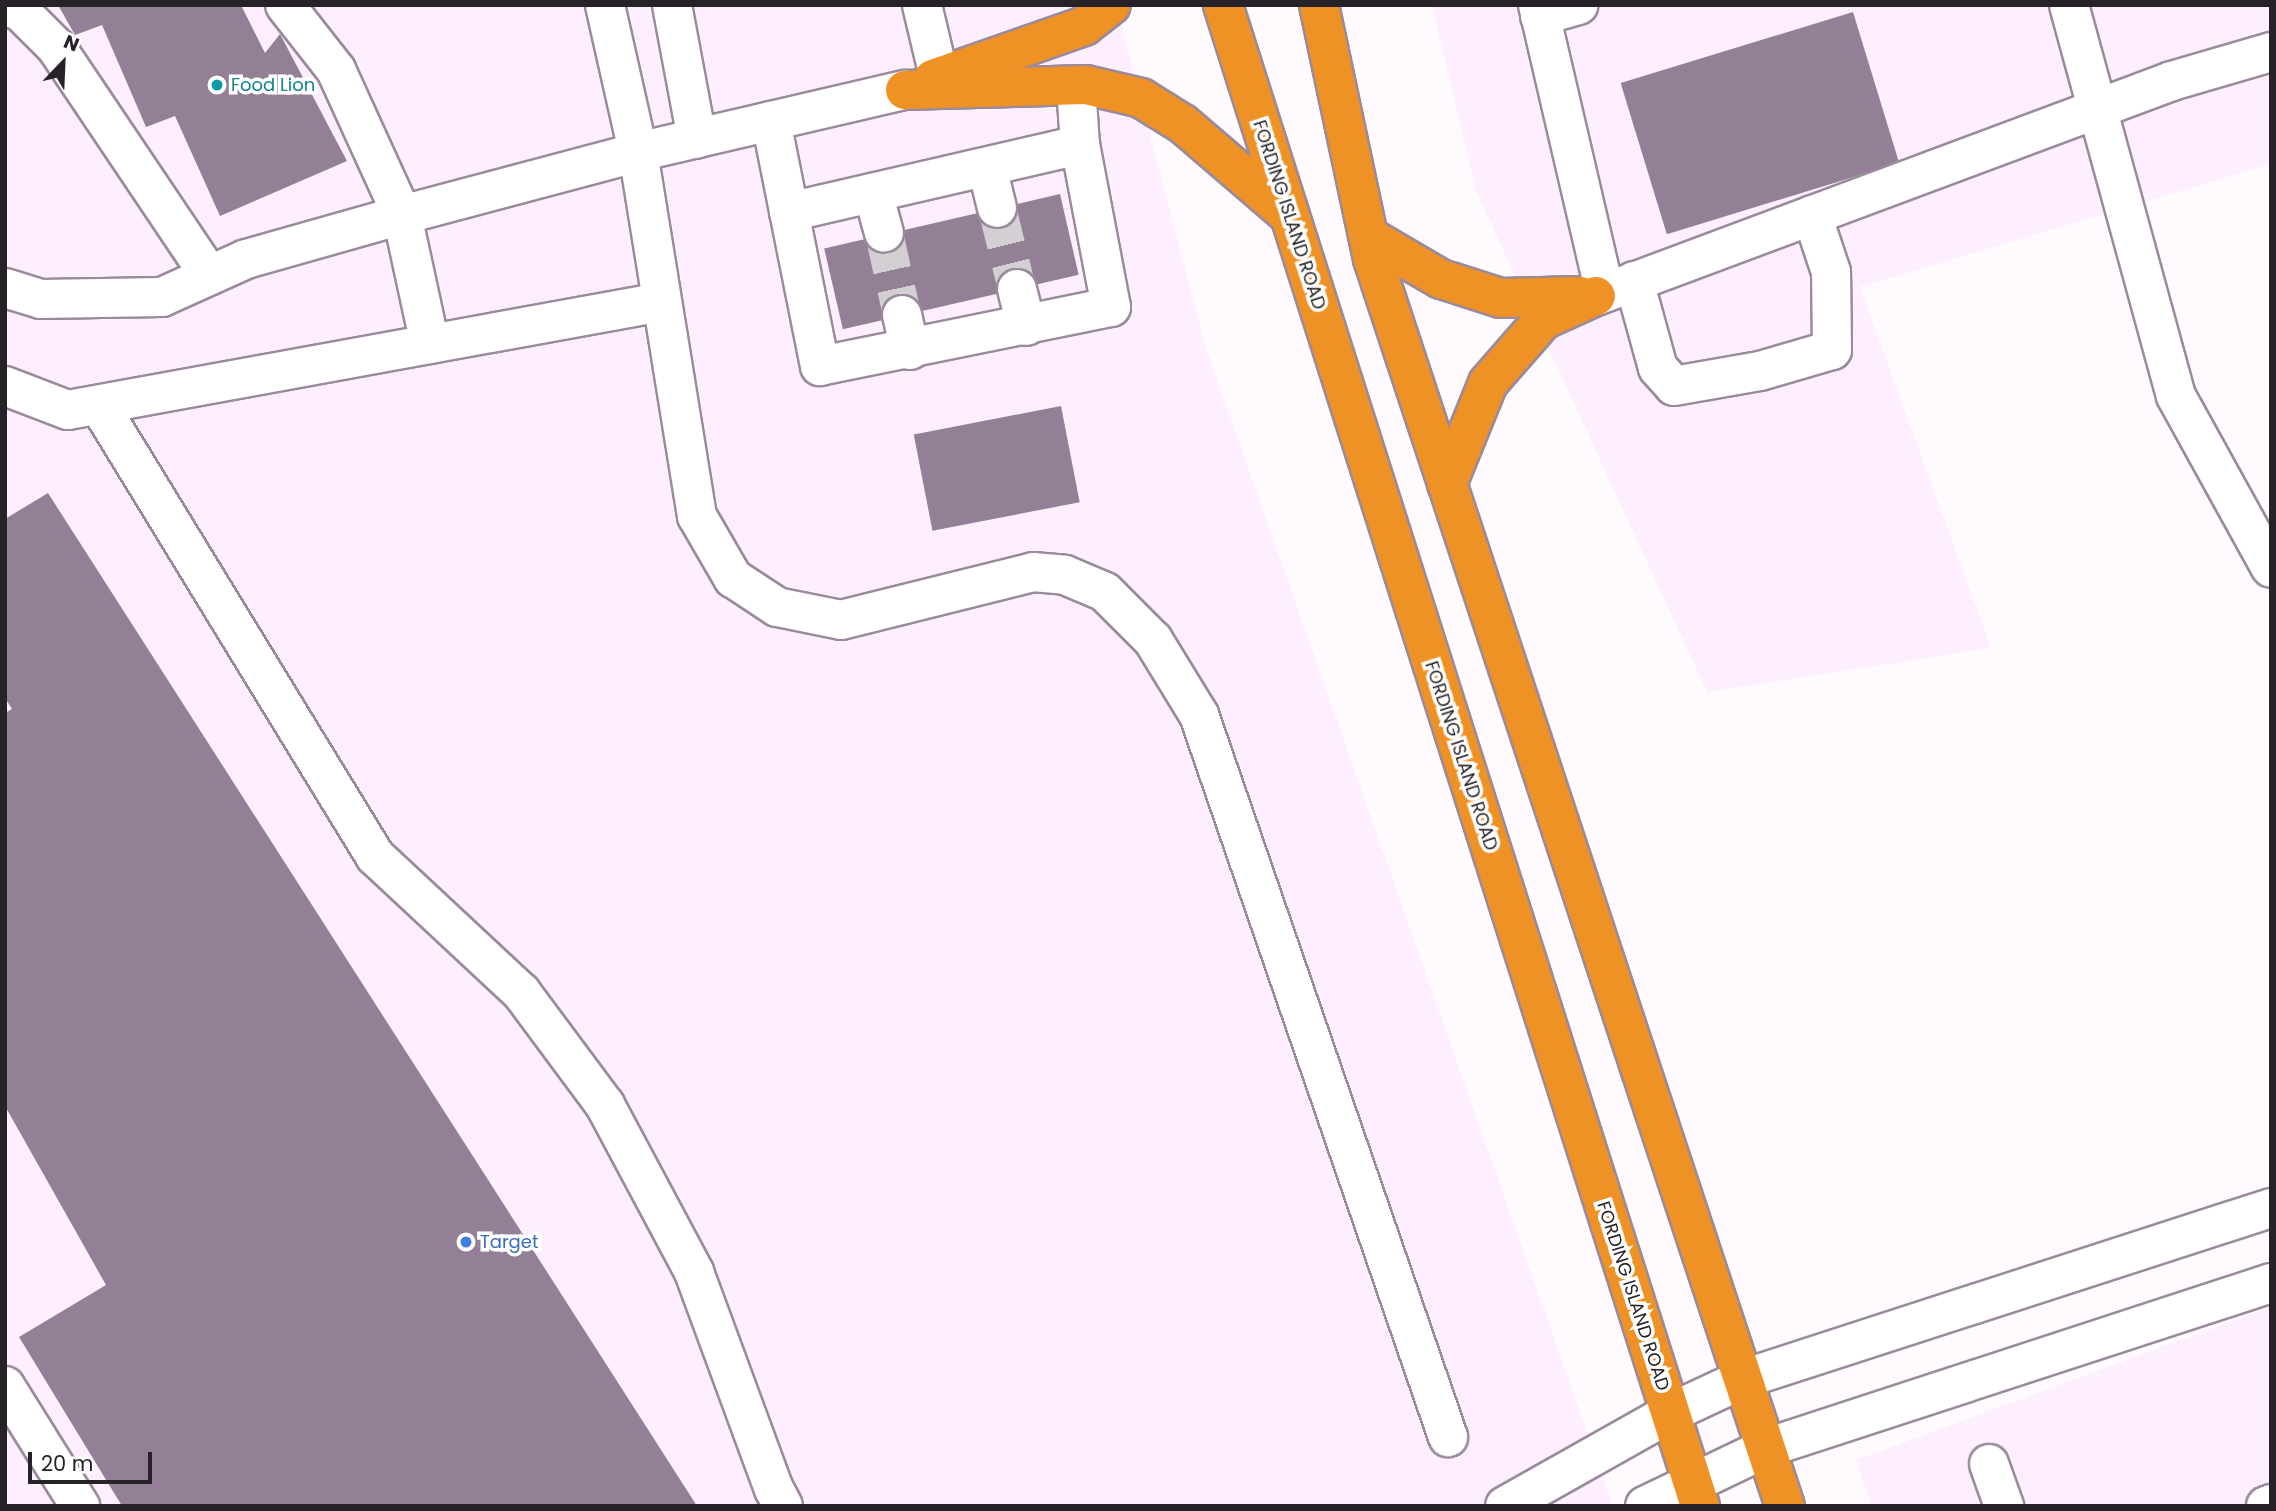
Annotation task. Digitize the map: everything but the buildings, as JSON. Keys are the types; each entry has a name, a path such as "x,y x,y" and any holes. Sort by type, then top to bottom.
{"highway":[{"path":"929,85 1084,26 1111,5"},
{"name":"FORDING ISLAND ROAD","path":"1223,5 1696,1494"},
{"path":"1319,5 1369,237 1447,484 1785,1506"},
{"path":"929,85 1086,85 1141,98 1183,124 1289,215"},
{"path":"1369,237 1441,279 1501,298 1612,290"},
{"path":"1447,484 1488,383 1543,320 1612,290"}],"street":[{"path":"285,5 336,70 402,215 430,344"},
{"path":"605,5 639,152 697,516 733,578 777,607 841,620 1033,572 1065,575 1105,592 1153,640 1199,715 1448,1437"},
{"path":"672,5 698,139"},
{"path":"5,288 41,299 162,297 246,259 402,215 639,152 929,85 922,5"},
{"path":"1578,5 1539,11 1612,290 1658,368 1674,386 1760,371 1832,350 1831,272 1812,215"},
{"path":"2069,5 2176,396 2271,568"},
{"path":"5,8 18,9 56,47 209,275"},
{"path":"1612,290 2172,81 2271,52"},
{"path":"771,121 820,366 906,333 1026,326 1111,307 1080,145 1076,86"},
{"path":"789,212 1080,145"},
{"path":"987,167 997,208"},
{"path":"873,192 884,233"},
{"path":"1017,289 1026,326"},
{"path":"5,386 68,410 661,302"},
{"path":"99,405 375,856 521,992 605,1104 694,1272 774,1489 783,1506"},
{"path":"1505,1506 1671,1413 1743,1379 2271,1208"},
{"path":"1644,1506 1696,1494 1766,1448 2271,1283"},
{"path":"5,1386 80,1506"},
{"path":"1989,1464 2004,1506"}],"shaded area":[{"path":"5,5 1116,5 1205,345 1613,1506 5,1506"},
{"path":"1432,5 2271,5 2271,164 1860,287 1991,648 1707,692 1476,191"},
{"path":"2271,1307 2271,1506 1872,1506 1856,1460"}],"tunnel":[{"path":"997,208 1017,289"},
{"path":"884,233 902,315"}],"place":[{"name":"Food Lion","path":"217,85"},
{"name":"Target","path":"466,1242"}]}
